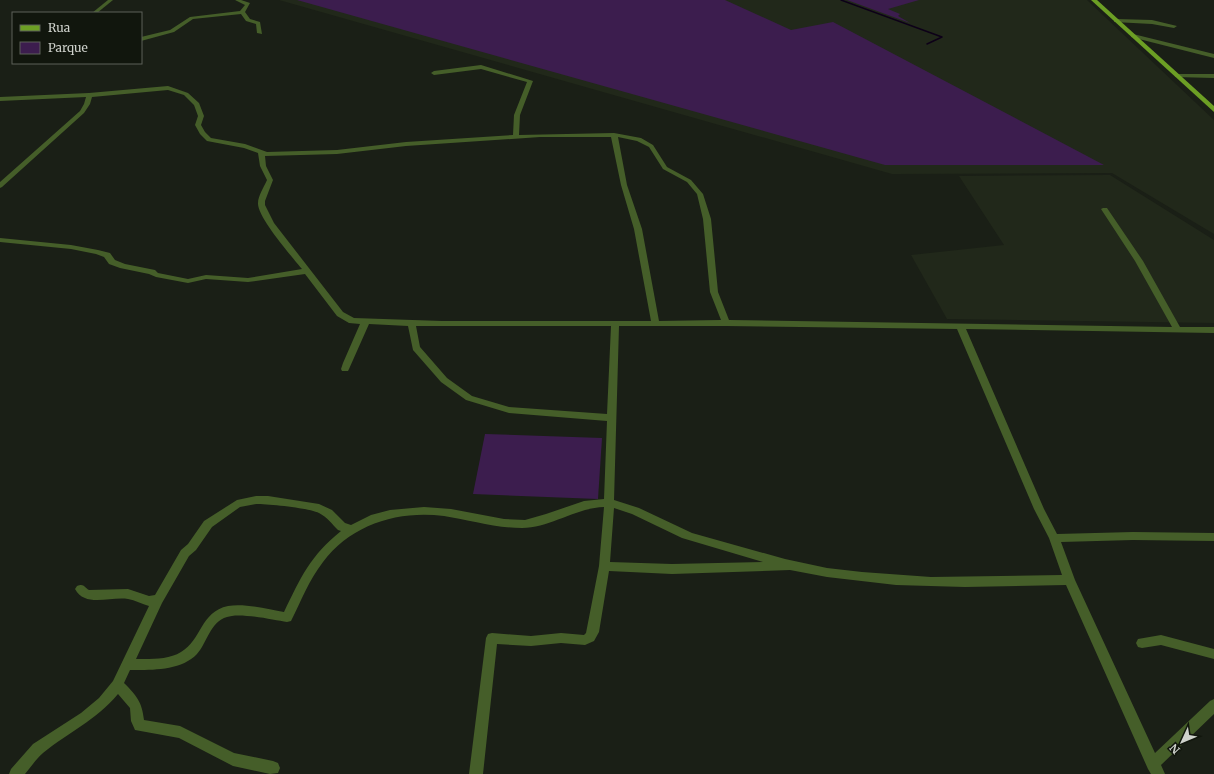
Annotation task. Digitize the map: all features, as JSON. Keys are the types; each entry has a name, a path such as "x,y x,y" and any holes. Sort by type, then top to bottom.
{"main road":[{"path":"1094,0 1214,110"}],"street":[{"path":"95,12 111,0"},
{"path":"142,39 172,31 192,18 242,12 248,4 237,0"},
{"path":"242,12 248,20 258,23 260,32"},
{"path":"1116,20 1152,22 1174,26"},
{"path":"1133,36 1214,56"},
{"path":"434,73 481,68 530,81 530,84 520,103 516,123 516,136"},
{"path":"1177,76 1214,76"},
{"path":"0,99 89,95 160,87 176,89 186,94 197,104 201,116 198,125 202,133 209,140 245,146 261,153 287,155 516,136 614,135 639,139 646,143 655,152 665,168 690,181 700,194 707,219 714,292 726,324"},
{"path":"0,186 82,112 87,104 89,95"},
{"path":"614,135 624,185 638,229 656,324"},
{"path":"261,153 263,166 270,180 260,202 262,209 271,224 340,314 352,321 365,323 412,324 726,324 1214,330"},
{"path":"1105,209 1139,261 1178,330"},
{"path":"0,240 71,247 98,252 107,255 112,262 123,266 152,272 156,275 188,281 206,277 248,280 307,271"},
{"path":"345,369 354,344 358,340 365,323"},
{"path":"412,324 416,348 444,380 469,398 509,410 611,418"},
{"path":"476,774 492,638 531,641 561,638 585,640 590,637 593,632 604,566 609,503 611,418 616,325"},
{"path":"960,326 1039,510 1054,538 1069,580 1156,769 1214,705"},
{"path":"16,774 38,748 85,717 103,702 117,685 127,665 131,652 158,600 185,553 192,547 205,527 237,504 256,500 268,500 309,506 328,513 342,526 352,529"},
{"path":"127,665 160,663 185,656 192,651 211,619 228,610 287,617 308,576 319,559 331,545 352,529 383,515 406,510 442,512 516,525 534,522 582,506 609,503 648,516 686,534 794,566 914,582 1069,580"},
{"path":"1054,538 1133,536 1214,537"},
{"path":"604,566 672,569 768,568 794,566"},
{"path":"81,589 84,593 89,595 128,594 149,601 158,600"},
{"path":"1142,643 1161,640 1169,641 1214,654"},
{"path":"117,685 134,704 136,708 136,721 139,726 180,732 233,759 273,768"}],"shaded area":[{"path":"279,0 1087,0 1214,120 1214,234 1112,173 892,174"},
{"path":"1110,175 1214,240 1214,323 947,319 911,255 1004,245 959,176"}],"green space":[{"path":"297,0 725,0 791,30 833,22 1104,165 885,165"},
{"path":"847,0 919,0 888,9 900,14 898,16 910,23"},
{"path":"485,434 602,438 598,499 473,494"}],"waterway":[{"path":"841,0 942,37 927,44"}]}
